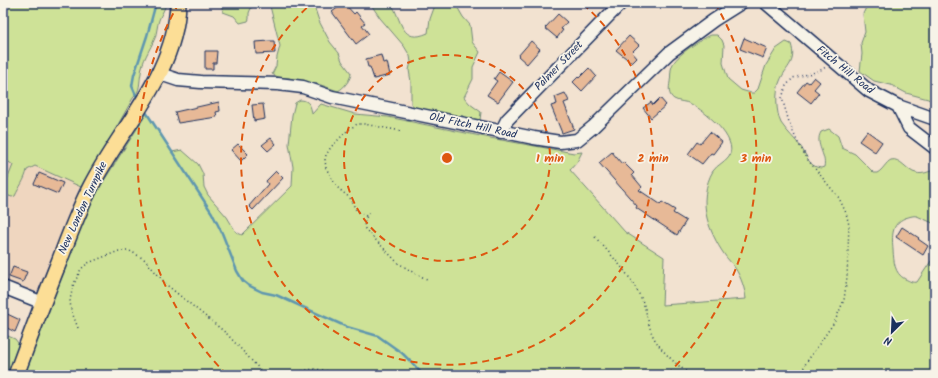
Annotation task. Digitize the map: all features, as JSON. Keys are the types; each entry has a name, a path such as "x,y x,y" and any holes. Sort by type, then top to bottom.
{"main road":[{"name":"New London Turnpike","path":"16,375 74,223 90,188 106,158 160,74 172,38 178,3"}],"street":[{"name":"Palmer Street","path":"501,132 507,120 621,3"},
{"name":"Old Fitch Hill Road","path":"160,74 178,80 278,84 303,87 332,97 501,132 560,142 577,140 593,127 669,54 714,20 741,3"},
{"name":"Fitch Hill Road","path":"766,3 833,62 869,91 898,106 935,119"},
{"path":"898,106 910,128 935,148"},
{"path":"3,286 43,303"}],"path":[{"path":"800,375 806,363 835,321 844,300 848,277 849,225 846,213 839,198 808,160 797,141 789,122 782,98 786,86 793,78 819,71 833,62"},
{"path":"366,216 356,210 350,198 337,187 326,168 326,155 331,147 348,130 357,124 401,131"},
{"path":"368,213 364,223 365,229 395,260 416,274 429,280"},
{"path":"595,238 621,266 639,294 646,310 654,339 677,364 687,372"},
{"path":"78,328 71,310 70,300 73,286 81,269 88,263 119,251 130,251 144,259 168,286 226,333 265,375"},
{"path":"291,375 312,369 327,371 337,375"}],"shaded area":[{"path":"3,158 14,165 3,186"},
{"path":"35,166 81,187 42,291 3,294 3,194 12,197 15,196 19,185 25,178 27,170"}],"green space":[{"path":"3,3 166,3 159,20 155,38 143,64 136,95 84,185 81,187 35,166 27,170 15,196 12,197 3,194 3,186 13,165 3,158"},
{"path":"221,3 253,3 248,21 240,23 234,16 223,12"},
{"path":"265,3 313,3 319,21 330,42 339,53 342,61 351,73 343,88 338,91 315,83 303,83 289,78 280,78 272,74 276,66 280,46 270,6"},
{"path":"370,3 391,3 400,23 407,33 412,36 419,36 428,33 434,3 455,3 463,17 470,25 472,42 480,52 473,67 473,79 464,97 470,104 481,112 480,120 477,121 463,116 447,115 436,111 418,109 411,104 411,82 409,70 411,62 410,56 404,46 380,18"},
{"path":"868,3 935,3 935,103 928,99 906,93 891,85 874,81 860,71 862,54 861,43 865,32 863,14"},
{"path":"711,35 717,35 722,40 724,45 723,63 728,79 741,90 751,93 754,93 758,89 766,65 776,49 786,42 791,44 793,56 792,60 782,76 777,90 778,114 781,123 801,147 814,166 821,168 824,167 824,158 819,136 821,132 829,129 838,136 842,148 855,154 874,173 879,172 891,160 898,161 916,173 924,173 935,170 935,224 917,216 905,218 895,227 892,240 895,267 901,277 905,279 912,282 917,282 931,261 935,259 935,375 24,375 76,233 89,204 147,113 172,152 182,150 198,164 203,174 204,187 208,195 227,217 236,232 242,235 292,186 293,167 289,144 292,115 295,103 300,100 306,101 309,104 312,114 321,104 355,114 388,117 490,138 574,153 582,152 577,162 570,170 625,232 664,257 662,305 746,299 744,287 739,275 734,266 721,250 712,232 705,206 710,176 713,171 729,156 731,149 729,142 725,134 712,119 691,104 674,99 669,91 671,70 674,62 689,48"},
{"path":"3,334 15,339 18,343 18,350 8,375 3,375"}],"building":[{"path":"344,3 354,14 356,12 365,23 362,25 369,34 356,44 332,12"},
{"path":"558,14 567,22 561,29 563,30 557,38 545,28"},
{"path":"629,36 639,45 632,52 637,58 632,63 616,50"},
{"path":"744,38 767,48 763,58 740,49"},
{"path":"274,41 275,53 256,54 255,42"},
{"path":"531,41 540,49 527,64 518,56"},
{"path":"205,51 217,51 216,63 213,63 213,69 205,69"},
{"path":"381,55 383,63 387,62 390,75 374,79 366,59"},
{"path":"589,68 596,76 582,91 573,82"},
{"path":"499,72 513,82 498,102 487,95 497,81 494,79"},
{"path":"814,77 820,82 814,89 819,93 811,103 797,92 806,81 809,83"},
{"path":"565,93 569,101 564,103 574,129 562,133 551,106 557,104 555,97"},
{"path":"660,98 666,105 651,118 643,108 651,102 653,105"},
{"path":"219,102 220,111 216,112 217,117 178,123 175,112"},
{"path":"263,104 265,119 254,121 252,105"},
{"path":"867,131 882,142 875,152 859,141"},
{"path":"710,132 722,142 713,154 711,153 702,164 688,154 697,142 700,144"},
{"path":"271,138 276,144 268,151 262,145"},
{"path":"238,144 248,154 241,161 231,150"},
{"path":"612,152 622,164 623,162 634,173 632,175 642,187 639,190 660,204 662,202 675,210 673,213 686,221 677,235 636,208 637,206 599,163"},
{"path":"276,171 283,178 253,210 249,206 268,184 266,181"},
{"path":"39,173 63,183 58,194 34,184"},
{"path":"902,227 928,246 923,255 896,237"},
{"path":"13,267 27,272 23,282 9,277"},
{"path":"3,312 20,320 15,332 3,326"}],"waterway":[{"path":"138,100 132,86 134,75 156,3"},
{"path":"144,109 212,213 222,233 237,271 243,281 262,292 276,295 347,327 378,336 402,353 423,375"}]}
